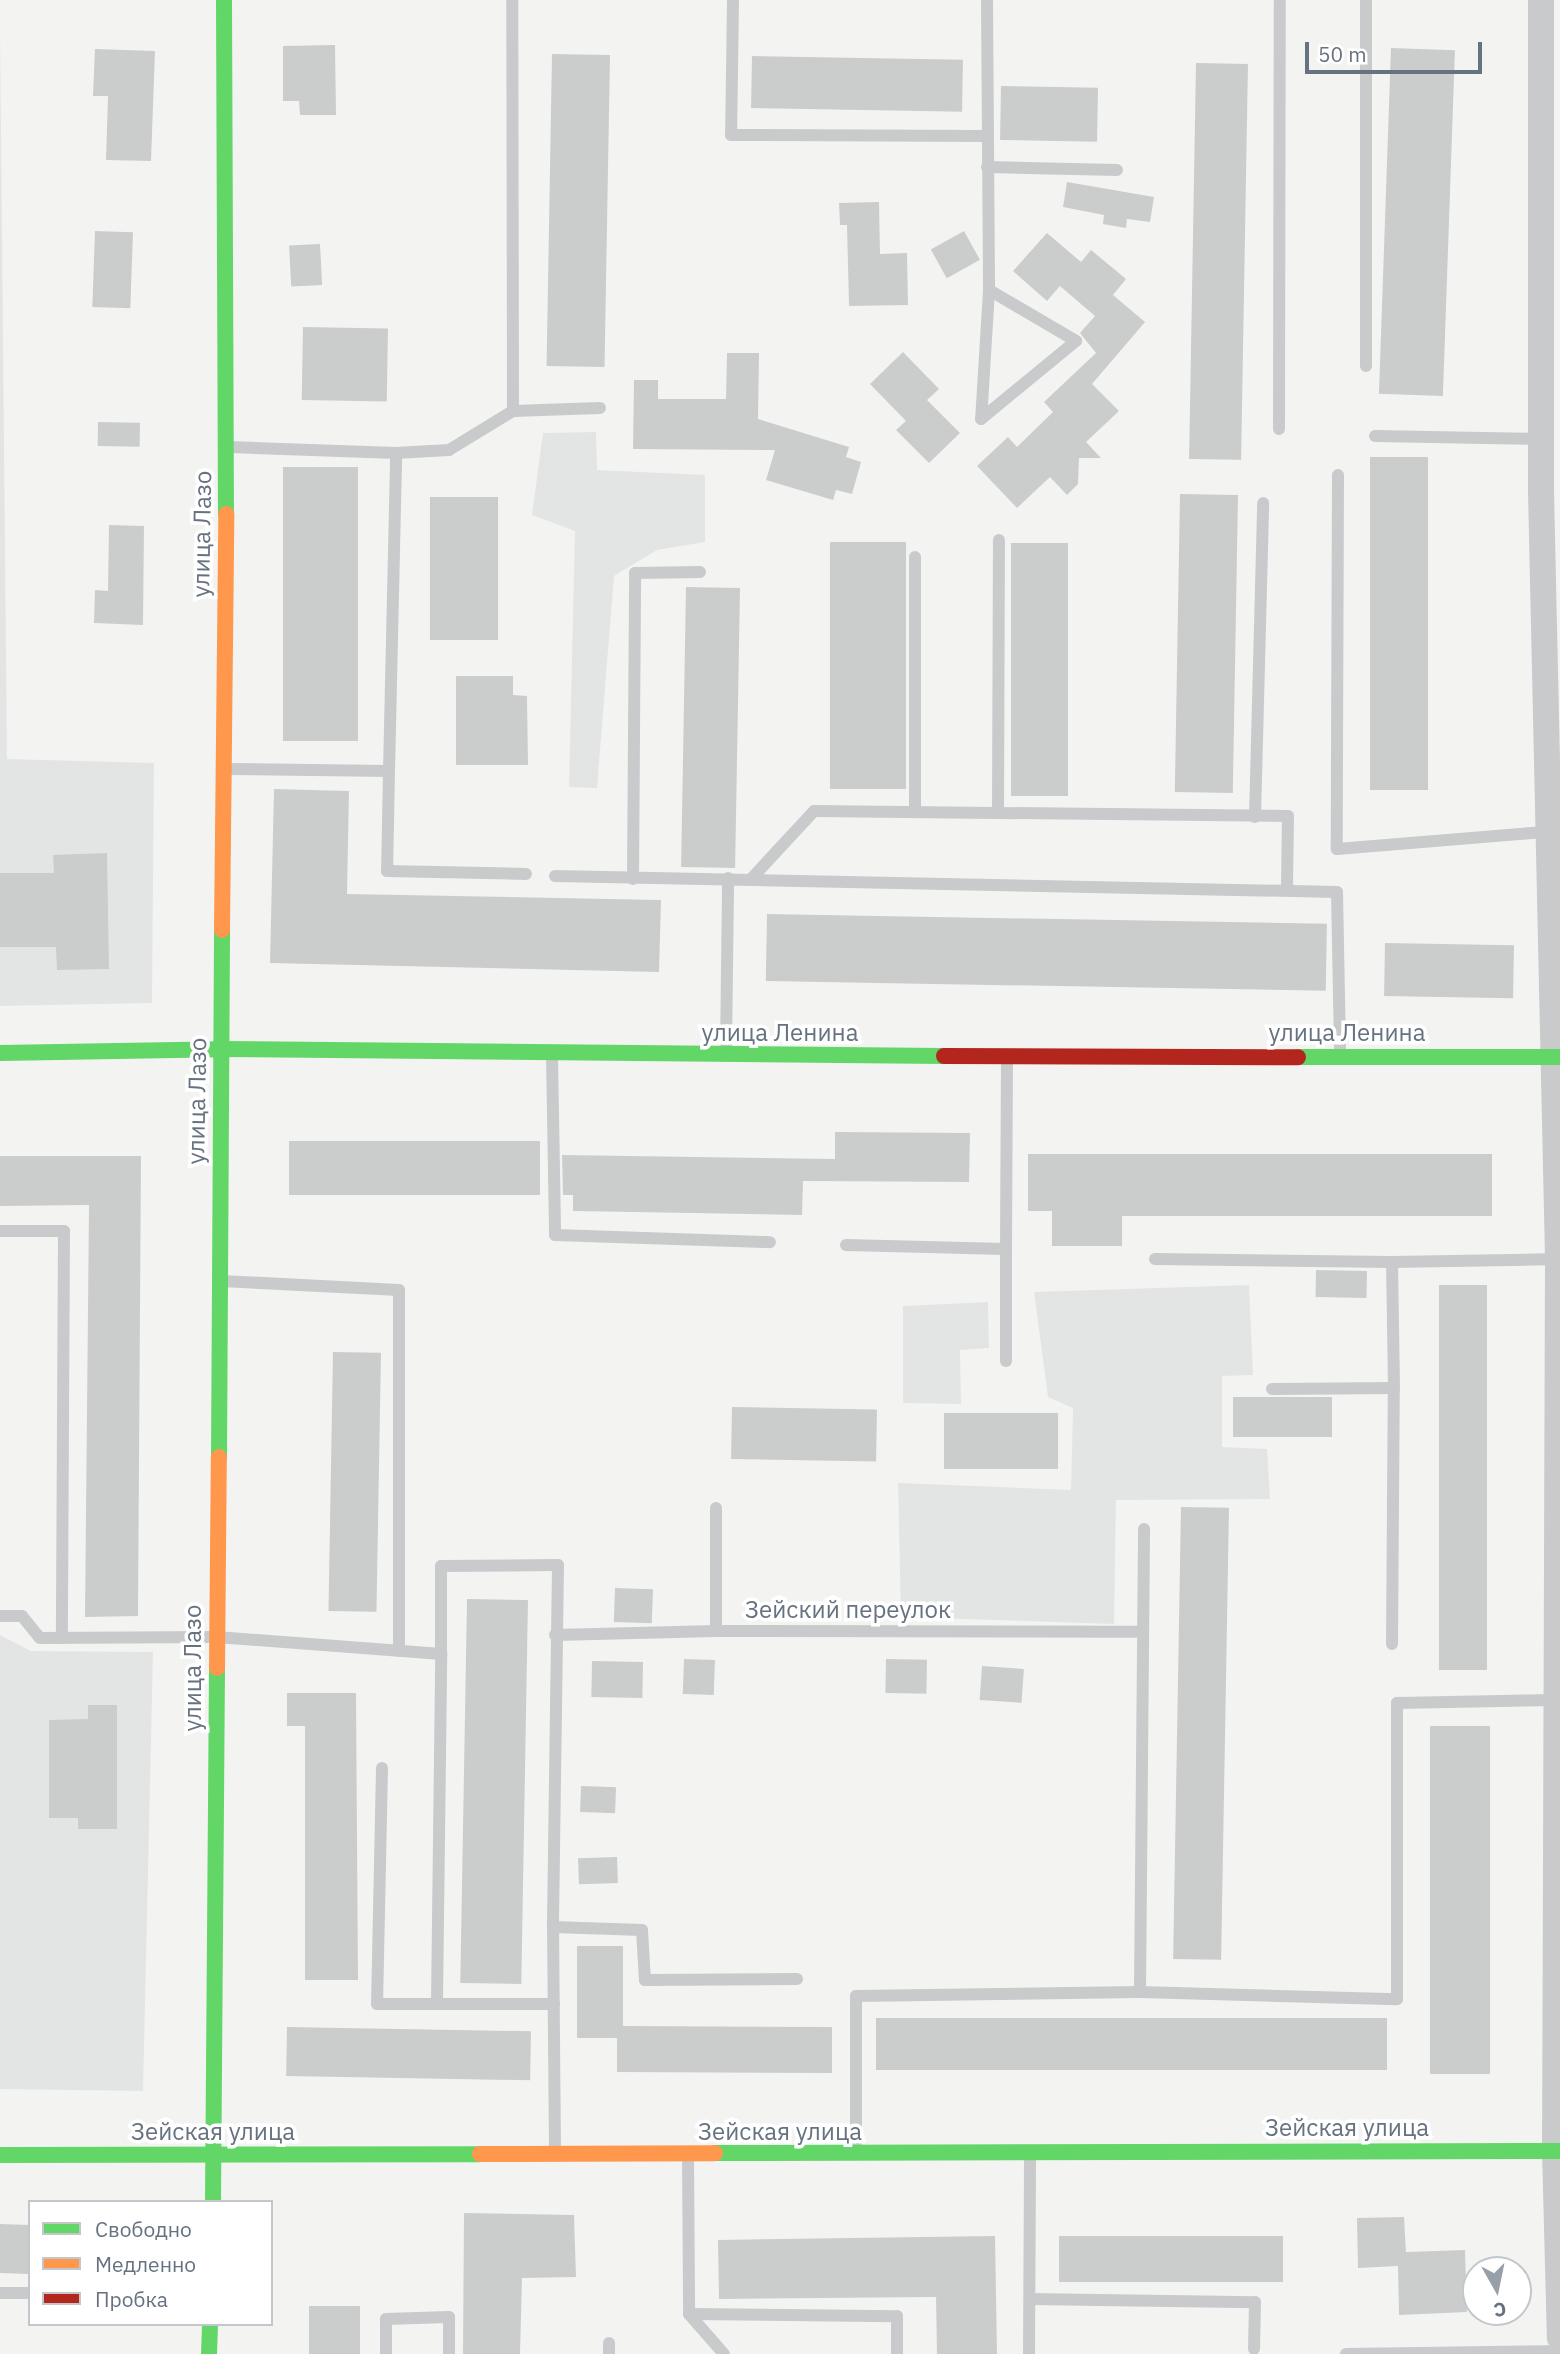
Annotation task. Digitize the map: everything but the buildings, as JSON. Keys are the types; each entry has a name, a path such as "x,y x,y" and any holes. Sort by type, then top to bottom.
{"street":[{"name":"улица Лазо","path":"213,2200 226,447 224,0"},
{"path":"1541,0 1541,439 1546,832 1556,1057 1559,1372 1560,2338"},
{"name":"улица Ленина","path":"0,1053 220,1049 726,1056 1556,1057"},
{"name":"Зейская улица","path":"0,2155 856,2155 1558,2151"},
{"path":"209,2354 210,2326"}],"lane":[{"path":"512,0 513,411"},
{"path":"733,0 732,135 987,136"},
{"path":"987,0 989,290 981,419 1076,341 989,290"},
{"path":"1279,429 1280,0"},
{"path":"1366,0 1366,366"},
{"path":"987,167 1117,170"},
{"path":"226,447 396,453 449,450 513,411 600,408"},
{"path":"1375,436 1541,439"},
{"path":"396,453 387,871 526,874"},
{"path":"1338,475 1337,849 1546,832"},
{"path":"1255,817 1263,503"},
{"path":"998,813 999,540"},
{"path":"915,557 915,812"},
{"path":"633,878 635,573 701,572"},
{"path":"223,769 388,771"},
{"path":"752,878 814,811 1288,816 1287,890"},
{"path":"555,876 1337,892 1340,1056"},
{"path":"726,1056 728,878"},
{"path":"552,1053 555,1235 770,1242"},
{"path":"1006,1361 1007,1056"},
{"path":"0,1231 64,1231 62,1638"},
{"path":"846,1245 1006,1249"},
{"path":"1155,1259 1392,1262 1558,1259"},
{"path":"1392,1262 1392,1644"},
{"path":"218,1281 399,1290 399,1651"},
{"path":"1272,1389 1394,1388"},
{"path":"716,1508 716,1631"},
{"path":"1140,1992 1141,1632 1144,1529"},
{"path":"437,2002 441,1566 558,1565 553,1927 555,2155"},
{"path":"0,1616 22,1616 40,1638 216,1637 441,1654"},
{"name":"Зейский переулок","path":"555,1635 716,1631 1141,1632"},
{"path":"856,2155 856,1996 1140,1992 1396,1999 1398,1703 1559,1700"},
{"path":"382,1768 377,2004 554,2004"},
{"path":"553,1927 642,1930 645,1980 797,1979"},
{"path":"1029,2354 1030,2154"},
{"path":"688,2155 689,2314 724,2354"},
{"path":"0,2293 28,2293"},
{"path":"1030,2299 1255,2302 1254,2349"},
{"path":"689,2314 897,2316 897,2354"},
{"path":"386,2354 386,2319 449,2317 449,2354"},
{"path":"1346,2354 1560,2351"}],"shaded area":[{"path":"0,27 7,759 154,763 152,1003 0,1006"},
{"path":"596,432 597,470 705,475 705,542 657,550 614,576 597,788 569,787 575,531 532,515 543,433"},
{"path":"1249,1285 1253,1375 1222,1376 1222,1447 1267,1449 1270,1499 1116,1500 1114,1624 901,1617 898,1483 1071,1490 1073,1408 1048,1397 1034,1292"},
{"path":"988,1302 989,1348 960,1350 961,1404 903,1403 903,1306"},
{"path":"0,1635 31,1651 153,1652 143,2091 0,2089"}],"traffic: fast":[{"path":"224,0 226,514"},
{"path":"219,1457 222,930"},
{"path":"0,1053 220,1049 944,1056"},
{"path":"1298,1057 1560,1057"},
{"path":"213,2200 217,1668"},
{"path":"715,2153 1560,2151"},
{"path":"0,2155 480,2154"},
{"path":"209,2354 210,2326"}],"traffic: slow":[{"path":"222,930 226,514"},
{"path":"217,1668 219,1457"},
{"path":"480,2154 715,2153"}],"traffic: jam":[{"path":"944,1056 1298,1057"}]}
